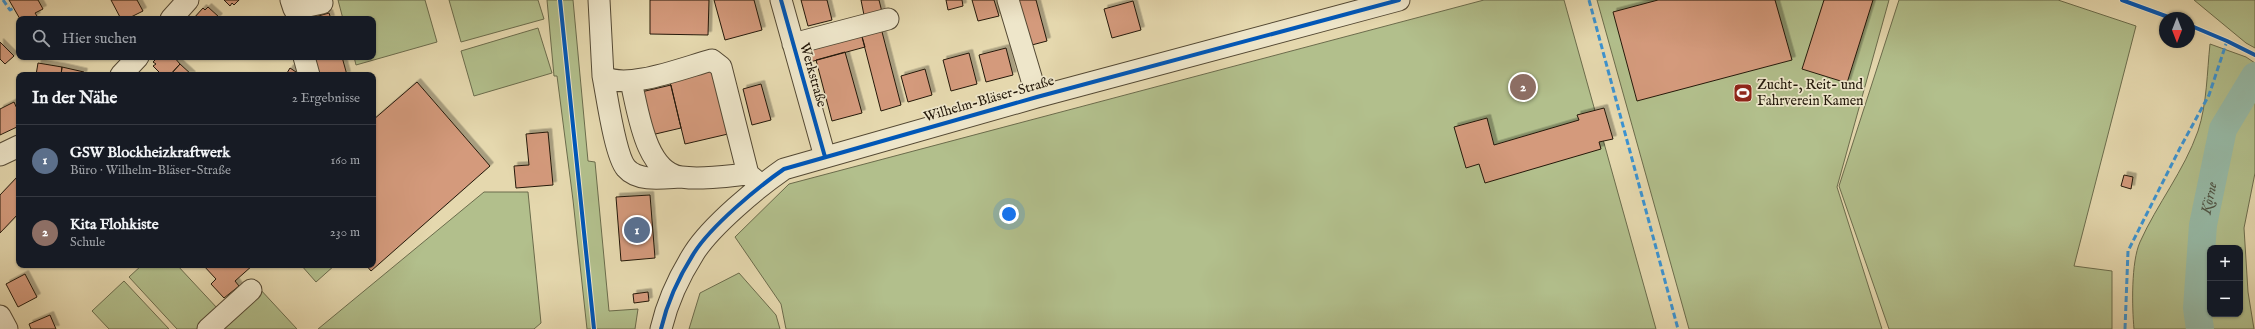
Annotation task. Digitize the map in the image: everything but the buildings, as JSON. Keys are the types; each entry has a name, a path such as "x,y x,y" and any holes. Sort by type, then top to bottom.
{"street":[{"path":"174,16 188,0"},
{"path":"599,0 602,76 620,156 626,169 638,176 652,178 679,177 754,179 721,67 712,60 631,82 609,81 602,76"},
{"name":"Werkstraße","path":"781,0 825,157"},
{"path":"1008,0 1037,97"},
{"name":"Wilhelm-Bläser-Straße","path":"661,329 676,289 695,252 754,179 825,157 1037,97 1394,1"},
{"path":"292,10 322,3"},
{"path":"793,44 888,18"},
{"path":"305,60 308,72"},
{"path":"631,82 646,141 658,161 668,171 679,177"},
{"path":"0,155 16,147"},
{"path":"208,329 251,290"}],"green space":[{"path":"338,0 425,0 437,42 376,59 376,16 342,16"},
{"path":"449,0 538,0 544,19 461,42"},
{"path":"547,0 573,0 588,161 595,162 609,311 638,309 635,329 587,329 573,200 557,76 554,76"},
{"path":"1484,0 1564,0 1656,329 786,329 781,304 735,237 789,184"},
{"name":"Zucht-, Reit- und Fahrverein Kamen","path":"1597,0 1889,0 1837,187 1882,329 1689,329"},
{"path":"1899,0 2058,0 2136,26 2074,266 2112,271 2112,329 1889,329 1839,186"},
{"path":"2194,0 2255,0 2255,48 2246,43"},
{"path":"538,28 552,73 474,96 461,51"},
{"path":"2210,44 2246,57 2255,63 2255,173 2244,228 2248,292 2254,329 2134,329 2133,285 2137,251 2154,214 2178,174 2192,146 2201,121 2205,99"},
{"path":"355,60 374,60 356,65"},
{"path":"484,192 528,192 541,323 534,329 318,329"},
{"path":"139,268 180,268 218,309 197,329 177,329 129,277"},
{"path":"304,268 332,268 316,282"},
{"path":"739,273 776,315 780,329 689,329 700,293"},
{"path":"124,281 169,329 109,329 92,311"},
{"path":"259,288 297,329 215,329"}],"waterway":[{"name":"Körne","path":"2200,329 2197,308 2203,225 2223,129 2255,76"}],"marked path":[{"path":"3,0 10,10 14,8"},
{"path":"1589,0 1678,329"},
{"path":"2125,329 2128,251 2180,148 2209,95 2227,41"}],"cycle path":[{"path":"560,0 594,329"},
{"path":"781,0 825,157"},
{"path":"661,329 670,299 694,253 702,242 723,219 761,186 784,169 1037,97 1399,0"},
{"path":"2122,0 2159,14"},
{"path":"2195,28 2255,55"}],"place":[{"name":"Kita Flohkiste","path":"1523,87"},
{"name":"Zucht-, Reit- und Fahrverein Kamen","path":"1743,93"},
{"name":"GSW Blockheizkraftwerk","path":"637,230"}]}
